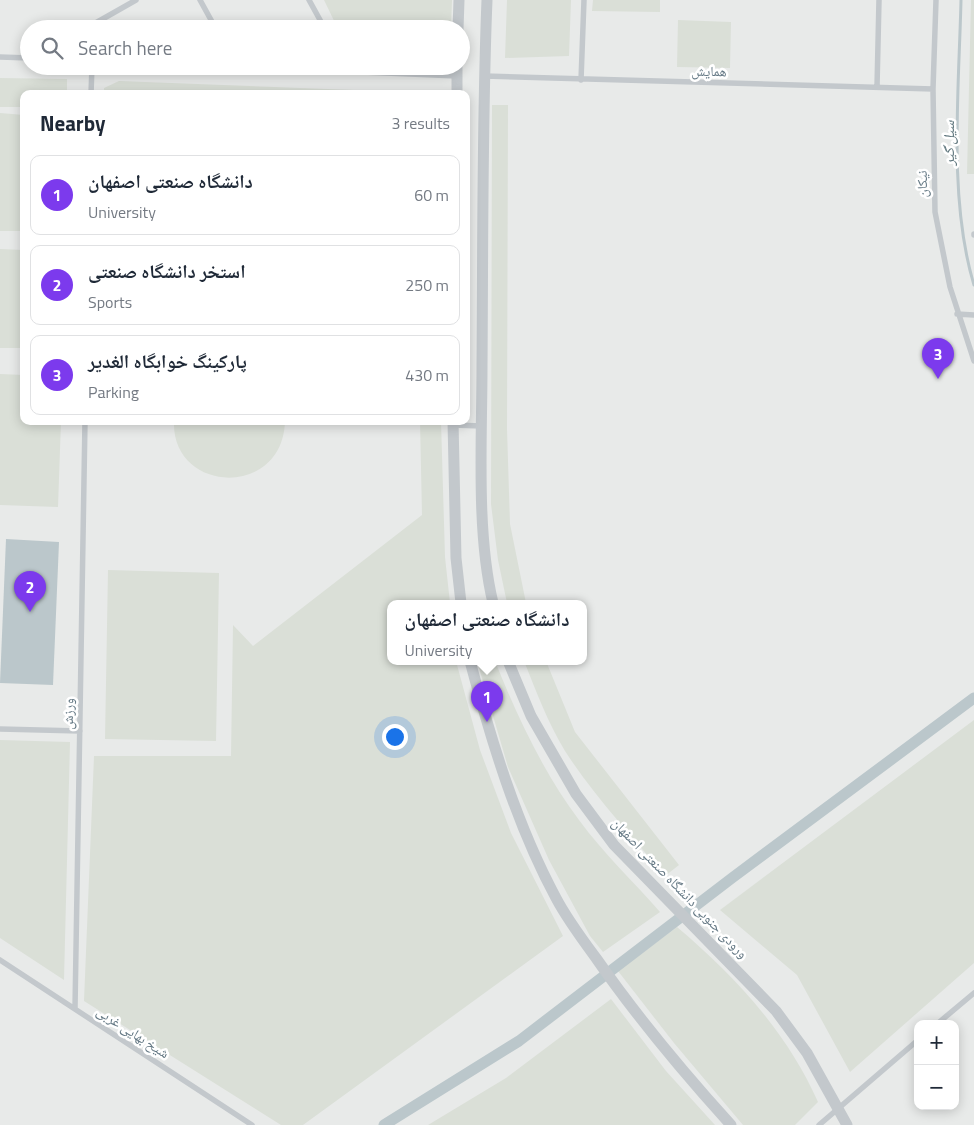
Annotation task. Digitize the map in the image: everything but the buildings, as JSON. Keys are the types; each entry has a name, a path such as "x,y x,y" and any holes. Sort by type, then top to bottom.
{"street":[{"path":"458,20 459,0"},
{"path":"487,0 484,76 482,426 484,538 493,600"},
{"path":"457,75 457,90"},
{"path":"453,425 456,558 462,600"},
{"path":"471,665 492,740 533,849 556,899 614,984 652,1034 731,1125"},
{"name":"ورودی جنوبی دانشگاه صنعتی اصفهان","path":"510,665 531,716 576,794 614,845 776,1011 807,1053 839,1107 847,1125"}],"lane":[{"path":"101,20 136,0"},
{"path":"200,0 211,20"},
{"path":"309,0 320,20"},
{"path":"582,80 584,0"},
{"path":"877,87 879,0"},
{"name":"نیکان","path":"936,0 933,89 935,212 942,257 957,314 974,362"},
{"path":"0,57 20,58"},
{"path":"91,90 92,75"},
{"name":"همایش","path":"484,76 933,89"},
{"path":"957,314 974,314"},
{"name":"ورزش","path":"75,1008 85,425"},
{"path":"470,425 482,426"},
{"path":"0,729 80,731"},
{"name":"شیخ بهایی غربی","path":"0,960 252,1125"},
{"path":"942,1020 974,993"},
{"path":"819,1125 914,1043"}],"shaded area":[{"path":"0,0 974,0 974,1125 0,1125"},
{"path":"324,0 452,0 451,20 334,20"},
{"path":"507,0 571,0 569,56 505,58"},
{"path":"593,0 660,0 660,12 592,11"},
{"path":"971,0 974,0 974,174 967,174"},
{"path":"678,20 731,22 730,68 677,67"},
{"path":"0,78 67,79 67,90 20,90 20,107 0,107"},
{"path":"119,81 355,90 104,90 104,88"},
{"path":"492,105 508,105 507,429 510,524 525,600 506,600 498,560 491,504"},
{"path":"0,113 20,115 20,231 0,231"},
{"path":"0,249 20,250 20,348 0,348"},
{"path":"0,374 20,375 20,425 61,425 58,507 0,505"},
{"path":"175,425 284,425 280,446 266,464 248,475 228,478 207,474 190,463 178,445"},
{"path":"420,425 441,425 445,557 450,600 387,600 387,665 457,665 480,750 511,833 563,936 303,1125 281,1125 84,1001 94,756 231,756 233,625 253,646 422,515"},
{"path":"6,539 59,542 53,685 0,683"},
{"path":"108,570 219,573 216,741 105,739"},
{"path":"478,665 497,665 512,702 542,763 566,802 598,844 660,912 603,952 590,936 549,860 508,767"},
{"path":"526,665 548,665 575,732 679,865 665,876 600,800 576,768 559,740"},
{"path":"974,720 974,963 850,1072 797,975 720,910"},
{"path":"0,740 70,742 64,980 0,938"},
{"path":"677,927 739,985 758,1007 791,1052 818,1102 795,1125 743,1125 674,1043 618,971"},
{"path":"611,999 666,1071 715,1125 428,1125 506,1078"}],"waterway":[{"name":"سیل گیر","path":"961,0 957,107 958,181 966,252 974,285"},
{"path":"384,1125 519,1041 732,878 974,698"}],"place":[{"name":"پارکینگ خوابگاه الغدیر","path":"938,379"},
{"name":"استخر دانشگاه صنعتی","path":"30,612"},
{"name":"دانشگاه صنعتی اصفهان","path":"487,722"}]}
